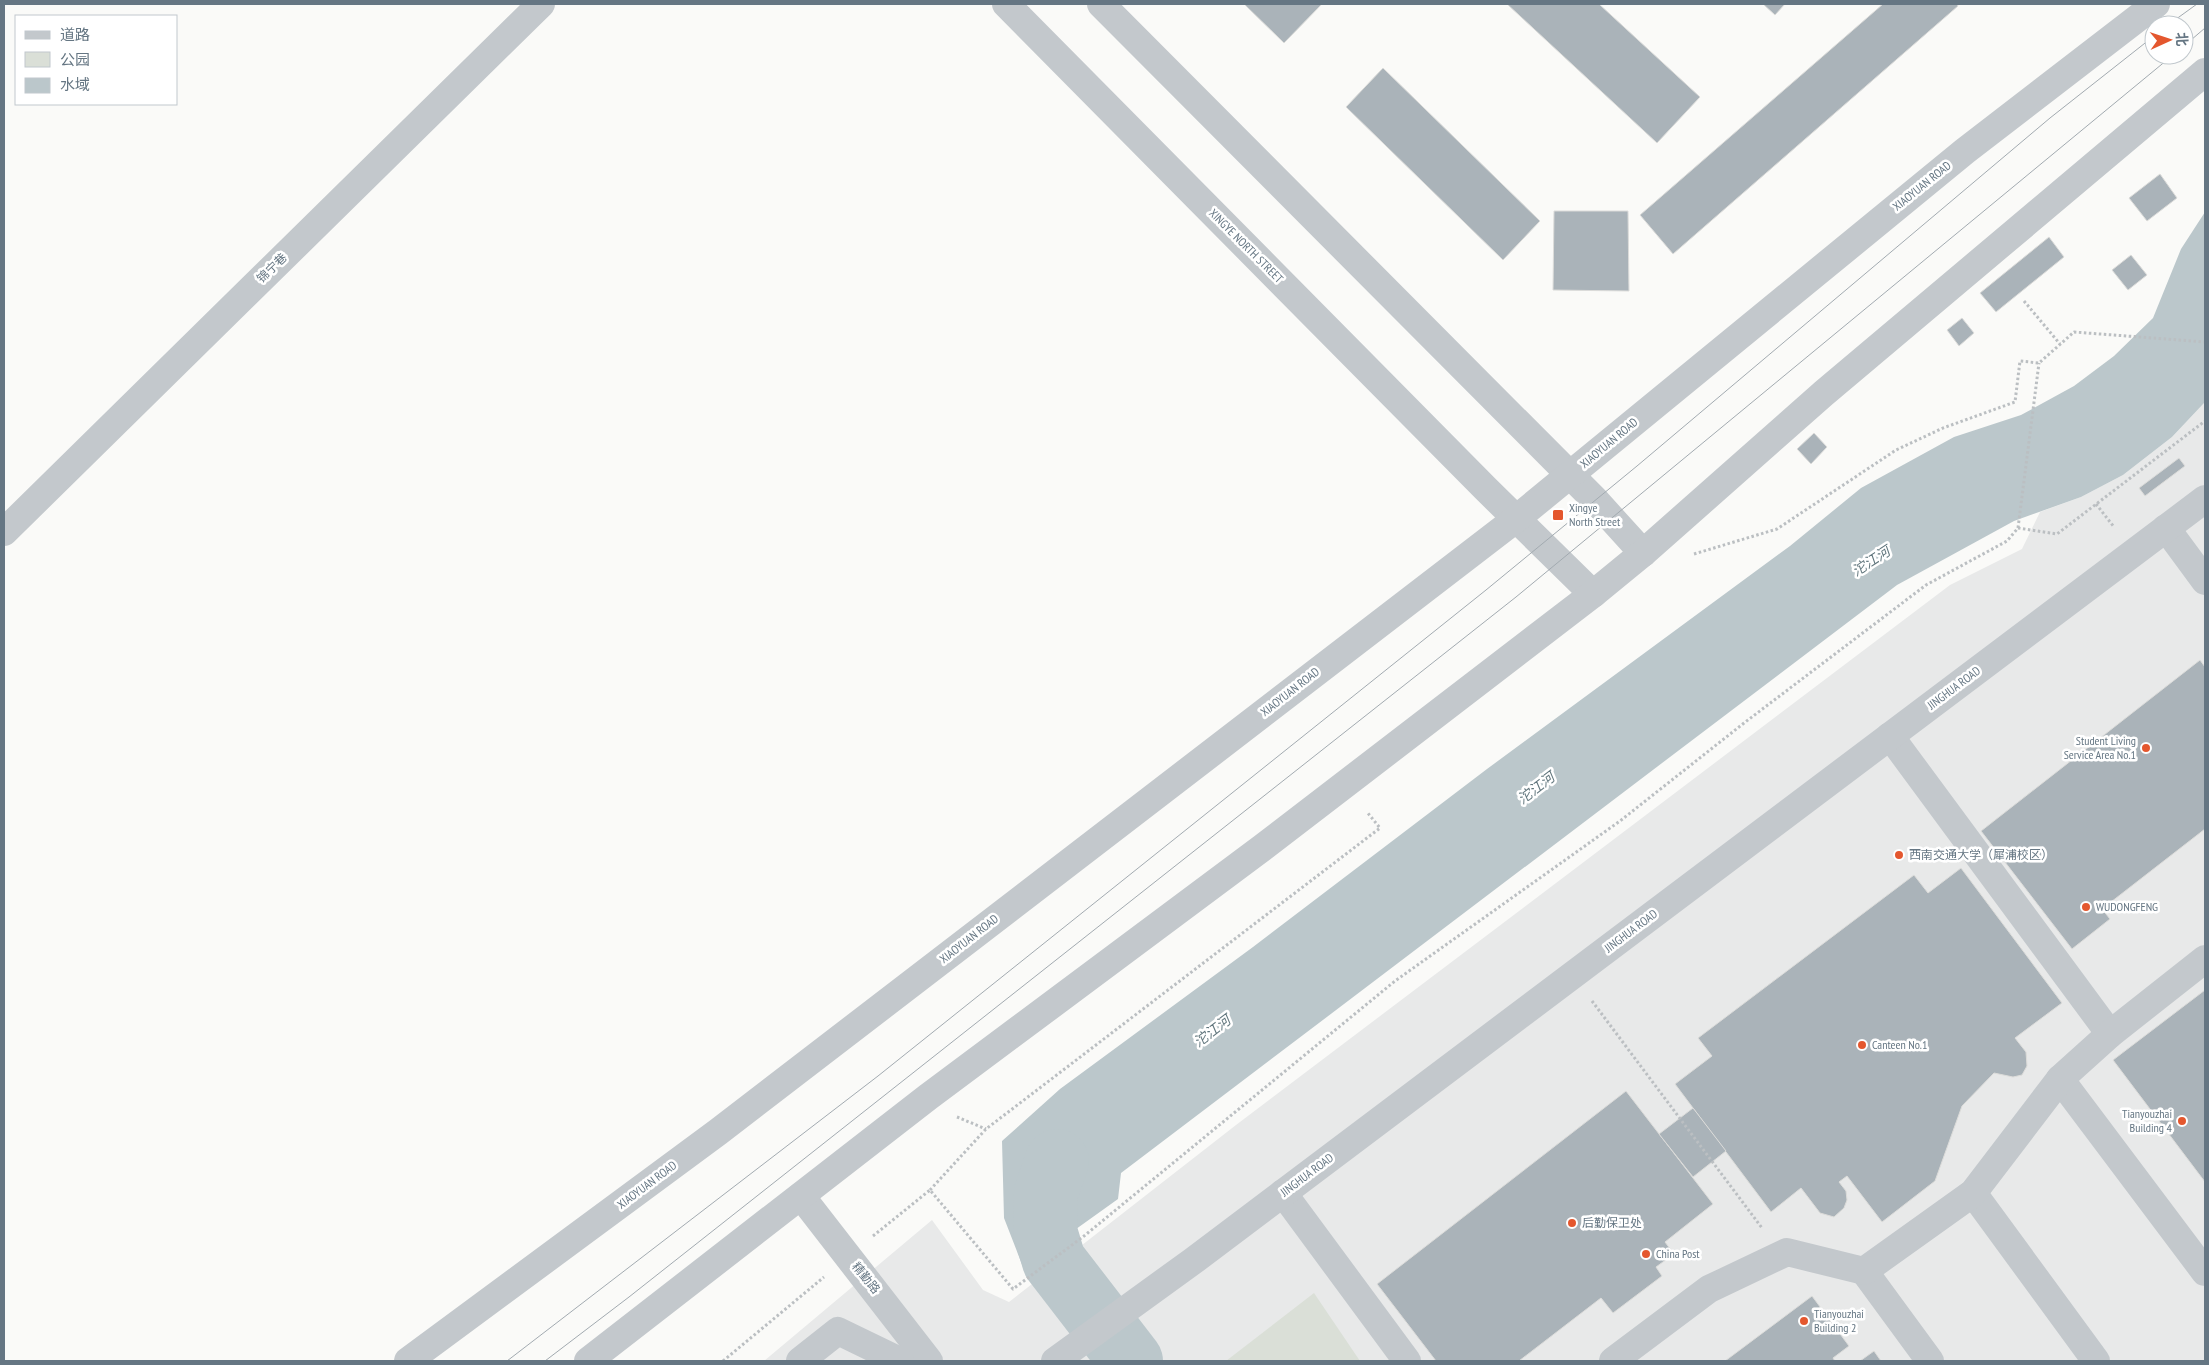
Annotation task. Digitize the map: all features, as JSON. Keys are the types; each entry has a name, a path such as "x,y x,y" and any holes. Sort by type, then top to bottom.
{"street":[{"name":"锦宁巷","path":"4,532 541,4"},
{"name":"XINGYE NORTH STREET","path":"1006,4 1516,519 1593,594"},
{"path":"1101,4 1570,474 1644,553"},
{"name":"XIAOYUAN ROAD","path":"408,1361 718,1132 1516,519 1965,151 2156,4"},
{"path":"588,1361 928,1096 1262,848 1593,594 1644,553 1824,393 2205,72"},
{"name":"JINGHUA ROAD","path":"1055,1361 1193,1261 2205,499"},
{"path":"2166,528 2205,581"},
{"path":"1890,736 2110,1034"},
{"path":"1864,1271 1973,1193 2060,1079 2110,1034 2205,959"},
{"path":"2060,1079 2205,1272"},
{"path":"1283,1193 1407,1361"},
{"path":"1973,1193 2096,1361"},
{"name":"精勤路","path":"801,1196 929,1361"},
{"path":"1613,1361 1709,1289 1787,1252 1864,1271 1930,1361"},
{"path":"800,1361 838,1331 900,1361"}],"path":[{"path":"2024,301 2060,344"},
{"path":"1031,1276 1128,1200 1395,981 1620,822 1744,723 1926,586 2007,540 2018,528 2039,363 2074,332 2205,342"},
{"path":"1694,554 1777,529 1896,450 1943,428 2015,402 2020,360 2039,363"},
{"path":"2018,528 2057,534 2205,421"},
{"path":"930,1190 986,1129 1380,828 1367,812"},
{"path":"1573,975 1781,1254"}],"shaded area":[{"name":"西南交通大学（犀浦校区）","path":"2205,402 2205,1361 764,1361 932,1220 983,1290 1009,1302 1236,1125 1950,585 2022,549 2040,512 2081,497 2123,475 2172,437"}],"green space":[{"path":"1314,1293 1360,1361 1226,1361"}],"water":[{"path":"2205,212 2205,402 2172,437 2123,475 2081,497 2014,521 1897,585 1121,1173 1118,1199 1023,1267 1004,1218 1002,1141 1060,1089 1253,947 1487,769 1790,546 1861,488 1954,437 2021,415 2074,386 2114,356 2153,318 2181,249"}],"building":[{"path":"1244,4 1322,4 1284,43"},
{"path":"1507,4 1599,4 1700,97 1657,143"},
{"path":"1763,4 1785,4 1775,15"},
{"path":"1883,4 1957,4 1958,6 1673,254 1640,215"},
{"path":"1383,68 1540,221 1503,260 1346,107"},
{"path":"2160,174 2177,198 2147,221 2129,198"},
{"path":"1554,211 1628,211 1629,291 1553,290"},
{"path":"2049,237 2064,257 1996,312 1980,293"},
{"path":"2131,255 2147,275 2128,290 2112,270"},
{"path":"1962,318 1974,333 1959,346 1947,330"},
{"path":"1814,433 1827,447 1811,464 1797,449"},
{"path":"2179,458 2185,466 2145,496 2139,488"},
{"name":"Student Living Service Area No.1","path":"2200,660 2205,667 2205,829 2102,909 2110,919 2072,949 1981,831"},
{"name":"Canteen No.1","path":"1961,868 2062,1003 2015,1038 2026,1052 2027,1066 2022,1075 2013,1077 1994,1073 1962,1106 1935,1181 1882,1222 1847,1176 1839,1182 1846,1191 1847,1200 1844,1208 1834,1217 1820,1213 1801,1188 1771,1212 1675,1084 1712,1056 1698,1038 1914,875 1928,893"},
{"name":"Tianyouzhai Building 4","path":"2205,990 2205,1182 2113,1060"},
{"name":"后勤保卫处","path":"1626,1091 1713,1204 1665,1242 1674,1254 1656,1267 1662,1276 1613,1313 1601,1298 1519,1361 1436,1361 1377,1284"},
{"path":"1693,1108 1726,1151 1693,1177 1659,1134"},
{"name":"Tianyouzhai Building 2","path":"1812,1296 1849,1346 1833,1358 1835,1361 1725,1361"},
{"name":"Tianyouzhai Building 2","path":"1874,1351 1881,1361 1860,1361"}],"waterway":[{"name":"沱江河","path":"1057,1161 1046,1192 1045,1231 1054,1261 1131,1361"}],"tram line":[{"path":"2182,15 2197,4"},
{"path":"2194,37 2205,28"},
{"path":"507,1361 878,1076 1486,590 1637,466 2050,118 2144,44"},
{"path":"545,1361 629,1297 1516,597 2161,65"}],"place":[{"name":"Xingye North Street","path":"1558,515"},
{"name":"Student Living Service Area No.1","path":"2146,748"},
{"name":"西南交通大学（犀浦校区）","path":"1899,855"},
{"name":"WUDONGFENG","path":"2086,907"},
{"name":"Canteen No.1","path":"1862,1045"},
{"name":"Tianyouzhai Building 4","path":"2182,1121"},
{"name":"后勤保卫处","path":"1572,1223"},
{"name":"China Post","path":"1646,1254"},
{"name":"Tianyouzhai Building 2","path":"1804,1321"}]}
